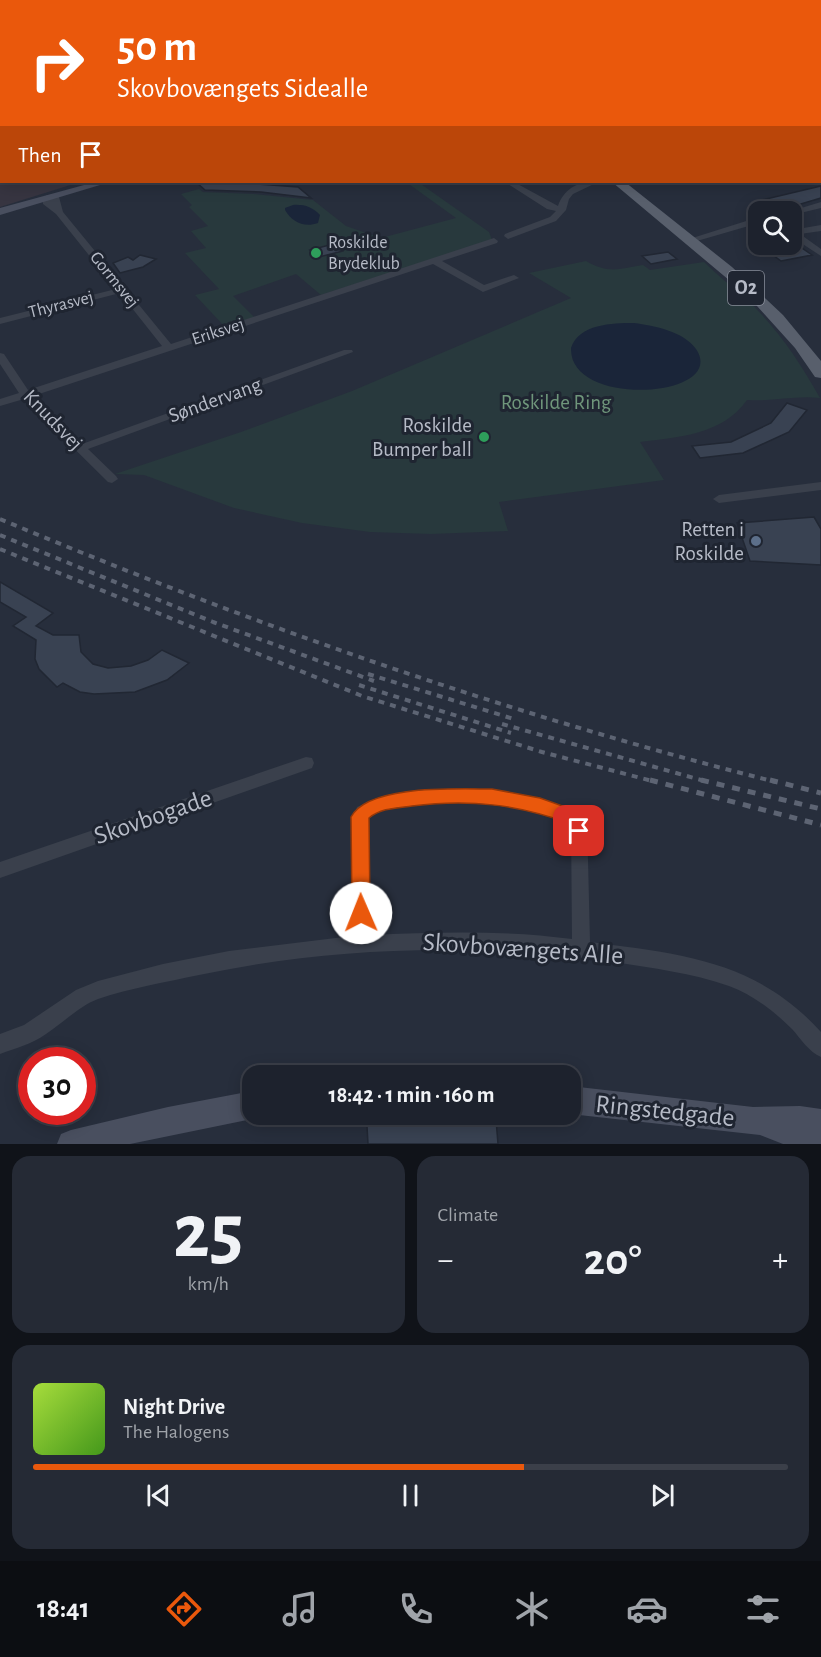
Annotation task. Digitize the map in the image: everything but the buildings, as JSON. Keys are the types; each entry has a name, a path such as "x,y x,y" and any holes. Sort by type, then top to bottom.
{"main road":[{"name":"O2","path":"619,183 690,240 772,312 802,346 821,373"}],"street":[{"path":"0,212 90,183"},
{"path":"66,192 101,183"},
{"path":"511,183 550,207 562,210"},
{"path":"508,236 546,223 562,210 566,197 571,192 592,183"},
{"name":"Gormsvej","path":"47,198 46,202 59,212 169,348"},
{"path":"802,210 821,205"},
{"path":"690,240 748,223"},
{"path":"802,231 821,228"},
{"path":"802,240 821,253"},
{"name":"Eriksvej","path":"0,402 494,241"},
{"path":"435,261 487,292 471,298"},
{"path":"483,289 514,278"},
{"name":"Thyrasvej","path":"0,321 122,290"},
{"name":"Søndervang","path":"81,448 348,352"},
{"name":"Knudsvej","path":"0,356 25,394 112,479"},
{"path":"720,499 821,486"},
{"name":"Skovbogade","path":"0,870 306,763"},
{"path":"361,944 360,823 363,812 387,801 433,796 492,796 533,803 579,819 581,947"},
{"name":"Skovbovængets Alle","path":"0,1044 31,1033 80,998 95,991 174,971 304,950 361,944 471,941 581,947 705,970 738,981 775,1002 821,1047"},
{"name":"Ringstedgade","path":"581,1101 760,1122 800,1120 821,1123"},
{"path":"71,1144 168,1121 242,1107"},
{"name":"Ringstedgade","path":"760,1122 803,1138 821,1141"}],"shaded area":[{"path":"0,183 77,183 0,207"}],"green space":[{"path":"407,183 419,183 489,232 492,240 321,295 296,274 233,296 254,317 225,327 195,295 219,289 185,253 206,248 191,231 208,226 189,207 192,205 181,194 199,189 203,192 313,200 346,226 381,238 456,218"},
{"name":"Roskilde Ring","path":"586,261 608,269 643,265 650,270 704,262 766,319 804,370 820,398 747,400 737,412 712,427 684,436 640,442 664,480 499,502 508,531 431,534 370,532 302,523 234,508 144,475 115,474 241,432 352,391 571,298 529,273"}],"water":[{"path":"293,205 314,210 320,215 318,223 308,225 295,221 285,210"},
{"path":"634,323 668,330 684,338 696,349 700,366 690,378 670,386 645,390 618,388 594,381 577,368 571,348 581,334 597,326"}],"railway":[{"path":"0,519 191,595 383,665 578,728 776,782"},
{"path":"0,535 213,622 374,681"},
{"path":"0,549 362,696 542,752 656,782"},
{"path":"368,674 517,720"},
{"path":"359,685 511,733"},
{"path":"502,724 708,782"},
{"path":"650,780 821,825"},
{"path":"701,780 821,809"},
{"path":"770,780 821,793"}],"place":[{"name":"Roskilde Brydeklub","path":"316,253"},
{"name":"Roskilde Bumper ball","path":"484,437"},
{"name":"Retten i Roskilde","path":"756,541"}],"route":[{"path":"361,913 360,817 363,812 378,804 433,796 492,796 525,801 579,819 579,831"}]}
